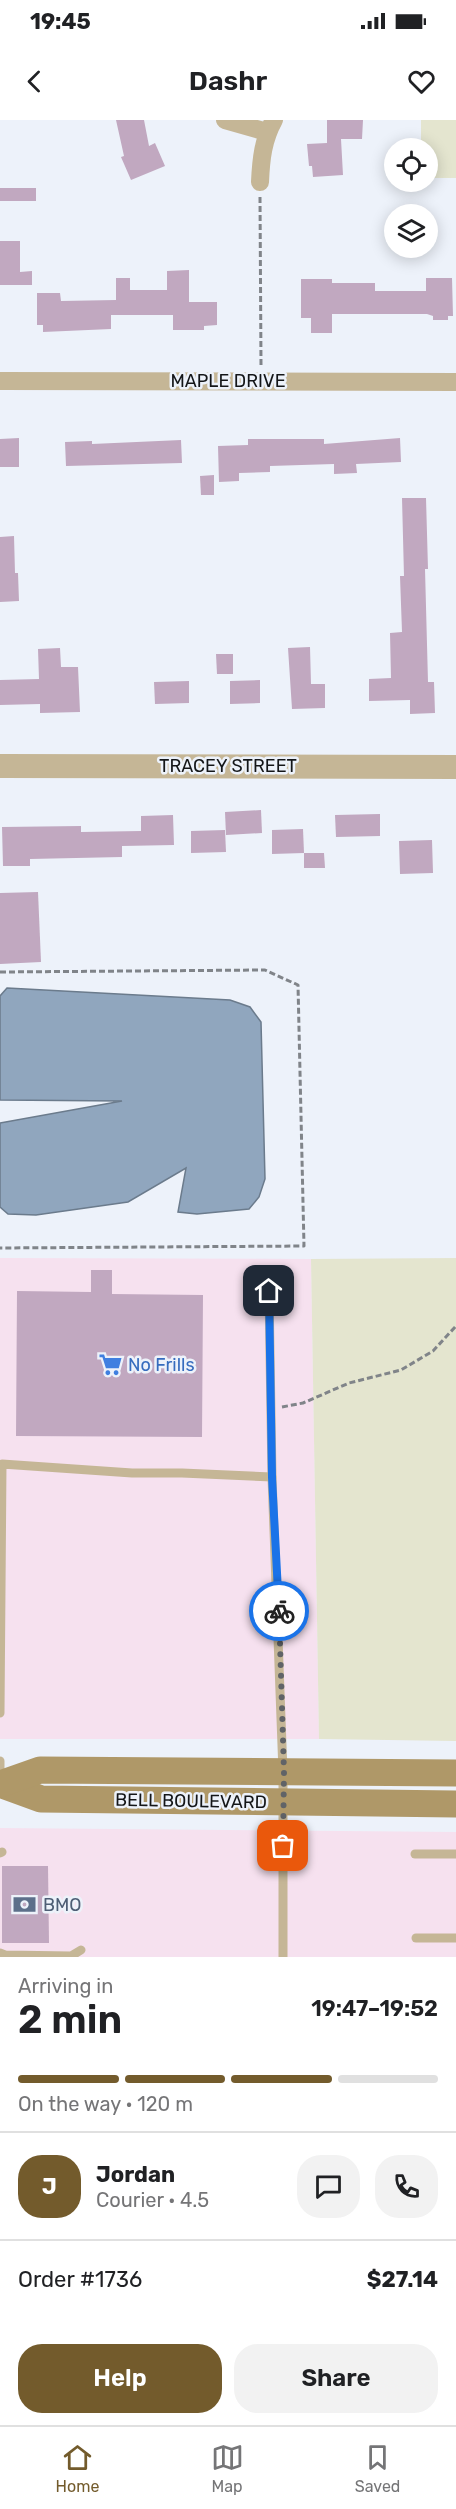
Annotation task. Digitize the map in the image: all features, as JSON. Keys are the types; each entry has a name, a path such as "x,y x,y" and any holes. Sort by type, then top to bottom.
{"main road":[{"name":"BELL BOULEVARD","path":"0,1784 40,1770 456,1773"},
{"name":"BELL BOULEVARD","path":"0,1784 40,1799 456,1803"}],"street":[{"path":"225,120 270,126 262,153 260,182"},
{"name":"MAPLE DRIVE","path":"0,381 456,382"},
{"name":"TRACEY STREET","path":"0,766 456,767"}],"lane":[{"path":"269,1291 272,1477 284,1772 283,1957"},
{"path":"0,1713 2,1464 132,1473 272,1477"},
{"path":"0,1761 0,1784"},
{"path":"415,1854 456,1854"},
{"path":"416,1938 456,1938"},
{"path":"0,1953 71,1956 81,1950"}],"path":[{"path":"260,182 262,381"},
{"path":"0,972 265,970 298,985 304,1246 0,1248"},
{"path":"271,1409 303,1403 349,1383 401,1370 433,1351 456,1326"}],"shaded area":[{"path":"0,1258 311,1259 319,1739 0,1739"},
{"path":"0,1828 456,1832 456,1957 0,1957"}],"green space":[{"path":"421,120 456,120 456,178 438,178 438,138 421,138"},
{"path":"456,1258 456,1741 319,1739 311,1259"}],"water":[{"path":"7,988 230,1000 250,1007 261,1022 265,1179 259,1197 249,1209 197,1214 178,1212 186,1168 128,1202 36,1215 8,1214 0,1207 0,1123 122,1101 0,1100 0,996"}],"building":[{"path":"116,120 144,120 149,146 155,143 165,166 131,180 121,157 124,156"},
{"path":"327,120 363,120 362,139 341,139 343,175 313,177 312,166 309,166 307,144 327,143"},
{"path":"0,188 36,188 36,201 0,201"},
{"path":"0,241 20,241 20,272 32,271 32,285 0,285"},
{"path":"189,270 189,302 217,302 217,325 204,326 204,330 173,330 173,315 111,315 111,329 43,332 43,325 37,325 37,293 60,293 61,301 116,300 116,278 130,278 130,290 167,290 167,271"},
{"path":"426,278 452,278 453,316 448,316 448,320 433,320 433,316 427,314 332,314 332,333 311,333 311,318 301,318 301,279 332,279 332,283 375,283 375,291 426,291"},
{"path":"19,438 19,467 0,467 0,439"},
{"path":"400,438 401,462 356,464 357,473 334,474 334,464 270,466 270,472 239,473 239,481 219,482 218,446 248,445 248,439 324,439 324,444"},
{"path":"181,440 182,463 66,466 65,442 92,441 92,444"},
{"path":"214,475 214,495 201,495 200,476"},
{"path":"402,498 426,498 428,682 434,682 435,713 410,714 410,700 369,701 369,679 391,678 390,633 402,632 400,576 404,576"},
{"path":"14,536 15,573 18,573 19,601 0,602 0,537"},
{"path":"310,647 311,684 325,684 325,708 292,709 288,648"},
{"path":"60,648 61,667 78,667 80,712 40,713 40,704 0,705 0,680 39,679 38,649"},
{"path":"216,654 233,654 233,674 217,674"},
{"path":"260,680 260,703 230,704 230,681"},
{"path":"189,681 189,703 155,704 154,682"},
{"path":"261,810 262,833 226,835 225,812"},
{"path":"380,814 380,836 336,837 335,815"},
{"path":"173,815 174,845 122,846 122,857 30,859 30,866 3,866 2,827 81,826 81,832 141,831 141,816"},
{"path":"303,829 304,853 272,854 272,830"},
{"path":"225,830 226,852 191,853 191,831"},
{"path":"432,840 433,873 400,874 399,841"},
{"path":"304,853 324,853 325,868 304,868"},
{"path":"38,892 41,962 0,964 0,893"},
{"name":"No Frills","path":"91,1270 112,1270 112,1294 203,1295 202,1437 16,1436 17,1291 91,1292"},
{"name":"BMO","path":"2,1866 48,1866 49,1943 2,1943"}],"way so far":[{"path":"279,1611 284,1772 283,1846"}],"place":[{"name":"No Frills","path":"110,1365"},
{"name":"BMO","path":"25,1905"}],"route":[{"path":"269,1291 272,1477 279,1611"}]}
